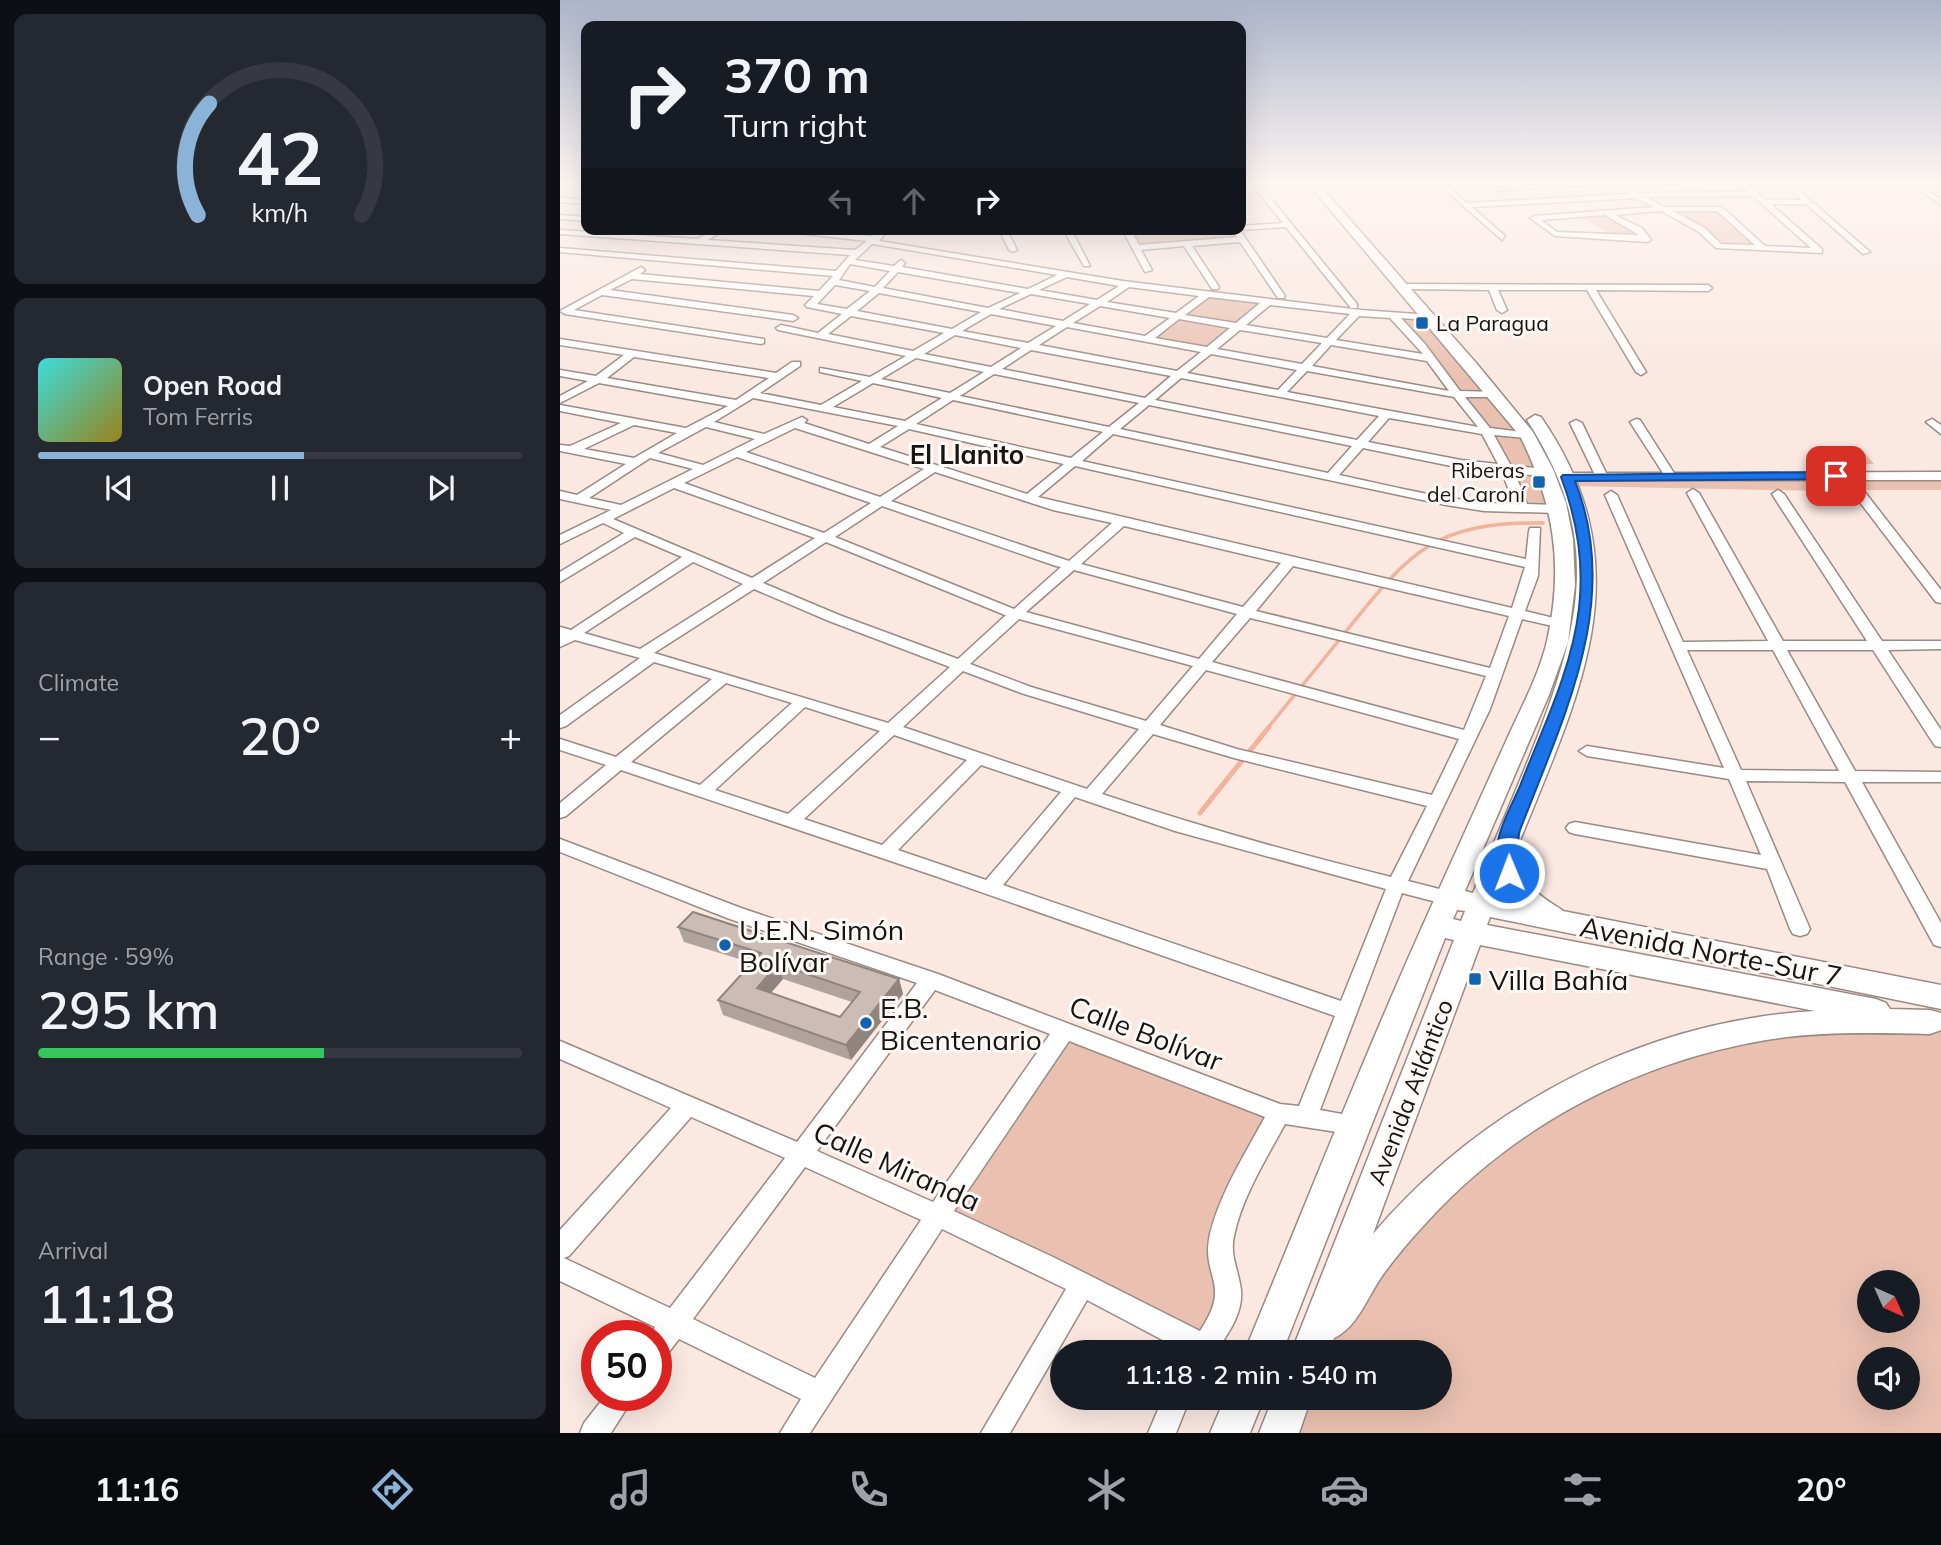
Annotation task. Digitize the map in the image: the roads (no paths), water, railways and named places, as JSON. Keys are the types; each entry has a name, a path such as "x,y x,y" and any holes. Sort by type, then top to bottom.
{"street":[{"path":"774,248 856,253"},
{"path":"863,248 848,261 810,305 1387,414 1488,432 1527,435"},
{"path":"909,248 1128,284 1212,290 1269,301 1355,309 1394,316 1428,317"},
{"path":"1078,248 1087,264"},
{"path":"1136,248 1148,270"},
{"path":"1189,248 1212,290"},
{"path":"1248,248 1281,296"},
{"path":"1306,248 1355,309"},
{"name":"Avenida Atlántico","path":"1317,1340 1569,681 1586,611 1584,533 1577,500 1534,420 1373,248"},
{"name":"Avenida Atlántico","path":"1268,1340 1442,912 1538,695 1561,624 1565,563 1558,509 1547,473 1527,435 1428,317 1410,287 1379,248"},
{"path":"1750,248 1819,250 1817,248"},
{"path":"1861,248 1866,252"},
{"path":"560,249 835,278 877,290 1458,395 1495,394"},
{"path":"820,336 877,290 904,258 918,250"},
{"path":"563,312 661,258"},
{"path":"848,261 1432,359"},
{"path":"560,540 794,424 990,311 1065,275"},
{"path":"632,276 820,294"},
{"path":"871,448 1128,284"},
{"path":"1410,287 1708,288"},
{"path":"1492,287 1502,310"},
{"path":"1590,288 1641,372"},
{"path":"1147,339 1212,290"},
{"path":"602,292 793,318"},
{"path":"1029,498 1269,301"},
{"path":"1280,394 1330,343 1355,309"},
{"path":"563,312 761,341"},
{"path":"1394,316 1432,359 1488,432 1508,471 1522,508"},
{"path":"781,328 1361,444 1508,471 1547,473"},
{"path":"560,342 775,376"},
{"path":"560,400 599,379 634,352"},
{"path":"579,499 648,454 738,404 796,364"},
{"path":"824,370 1468,505 1558,509"},
{"path":"560,373 738,404"},
{"path":"752,395 908,425 1533,565"},
{"path":"560,408 688,432"},
{"path":"560,418 574,411"},
{"path":"1331,477 1387,414"},
{"path":"566,449 632,422"},
{"path":"1636,422 1671,477"},
{"path":"1941,422 1932,422 1941,431"},
{"path":"705,423 765,438"},
{"path":"1576,423 1602,477"},
{"path":"794,424 1029,498 1561,624"},
{"path":"566,449 636,462"},
{"path":"737,453 1070,566 1495,674"},
{"path":"648,454 705,469"},
{"path":"560,723 646,656 751,583 934,468"},
{"path":"1567,477 1941,477"},
{"path":"674,484 824,537 1016,614 1469,737"},
{"path":"1693,494 1941,940"},
{"path":"1779,494 1941,742"},
{"path":"1860,494 1941,599"},
{"path":"560,495 623,509"},
{"path":"1611,495 1774,864 1800,929"},
{"path":"601,518 751,583 958,666 1026,690 1234,753 1435,802"},
{"path":"791,821 958,666 1122,522"},
{"path":"1306,1116 1396,886 1469,737 1495,674 1518,615 1533,565 1535,531"},
{"path":"560,578 633,533"},
{"path":"564,636 690,558"},
{"path":"1091,796 1290,561"},
{"path":"564,636 724,677 891,729 1181,827 1396,886 1442,912"},
{"path":"1679,646 1941,645"},
{"path":"560,812 724,677"},
{"path":"703,792 803,701"},
{"path":"560,744 885,852 1348,1012"},
{"path":"1587,751 1735,775 1941,777"},
{"path":"885,852 978,758"},
{"path":"990,888 1072,790"},
{"path":"1575,828 1774,864"},
{"path":"1507,841 1507,863 1515,884 1534,905 1568,923"},
{"name":"Calle Bolívar","path":"560,845 734,913 931,980 1063,1033 1279,1113 1356,1125"},
{"name":"Avenida Norte-Sur 7","path":"1442,912 1937,1014"},
{"name":"Avenida Norte-Sur 7","path":"1476,920 1568,923 1937,1014"},
{"path":"672,1327 931,980"},
{"path":"1320,1340 1364,1272 1396,1231 1432,1193 1513,1125 1553,1100 1600,1076 1647,1058 1728,1036 1766,1028 1813,1023 1937,1014"},
{"path":"794,1433 937,1216 1063,1033"},
{"name":"Calle Miranda","path":"560,1051 937,1216 1082,1285 1184,1340"},
{"path":"560,1248 687,1106"},
{"path":"1208,1340 1227,1310 1229,1296 1220,1248 1224,1230 1279,1113"},
{"path":"560,1268 820,1394"},
{"path":"995,1433 1082,1285"},
{"path":"1162,1433 1172,1410"},
{"path":"1230,1433 1240,1410"},
{"path":"1279,1433 1288,1410"},
{"path":"594,1433 610,1411"}],"waterway":[{"path":"1267,729 1370,602 1409,560 1451,535 1476,528 1543,523"},
{"path":"1200,813 1269,727"}],"place":[{"name":"La Paragua","path":"1422,323"},
{"name":"Riberas del Caroní","path":"1539,482"},
{"name":"U.E.N. Simón Bolívar","path":"725,945"},
{"name":"Villa Bahía","path":"1475,979"},
{"name":"E.B. Bicentenario","path":"866,1023"}],"district":[{"name":"El Llanito","path":"967,454"}]}
